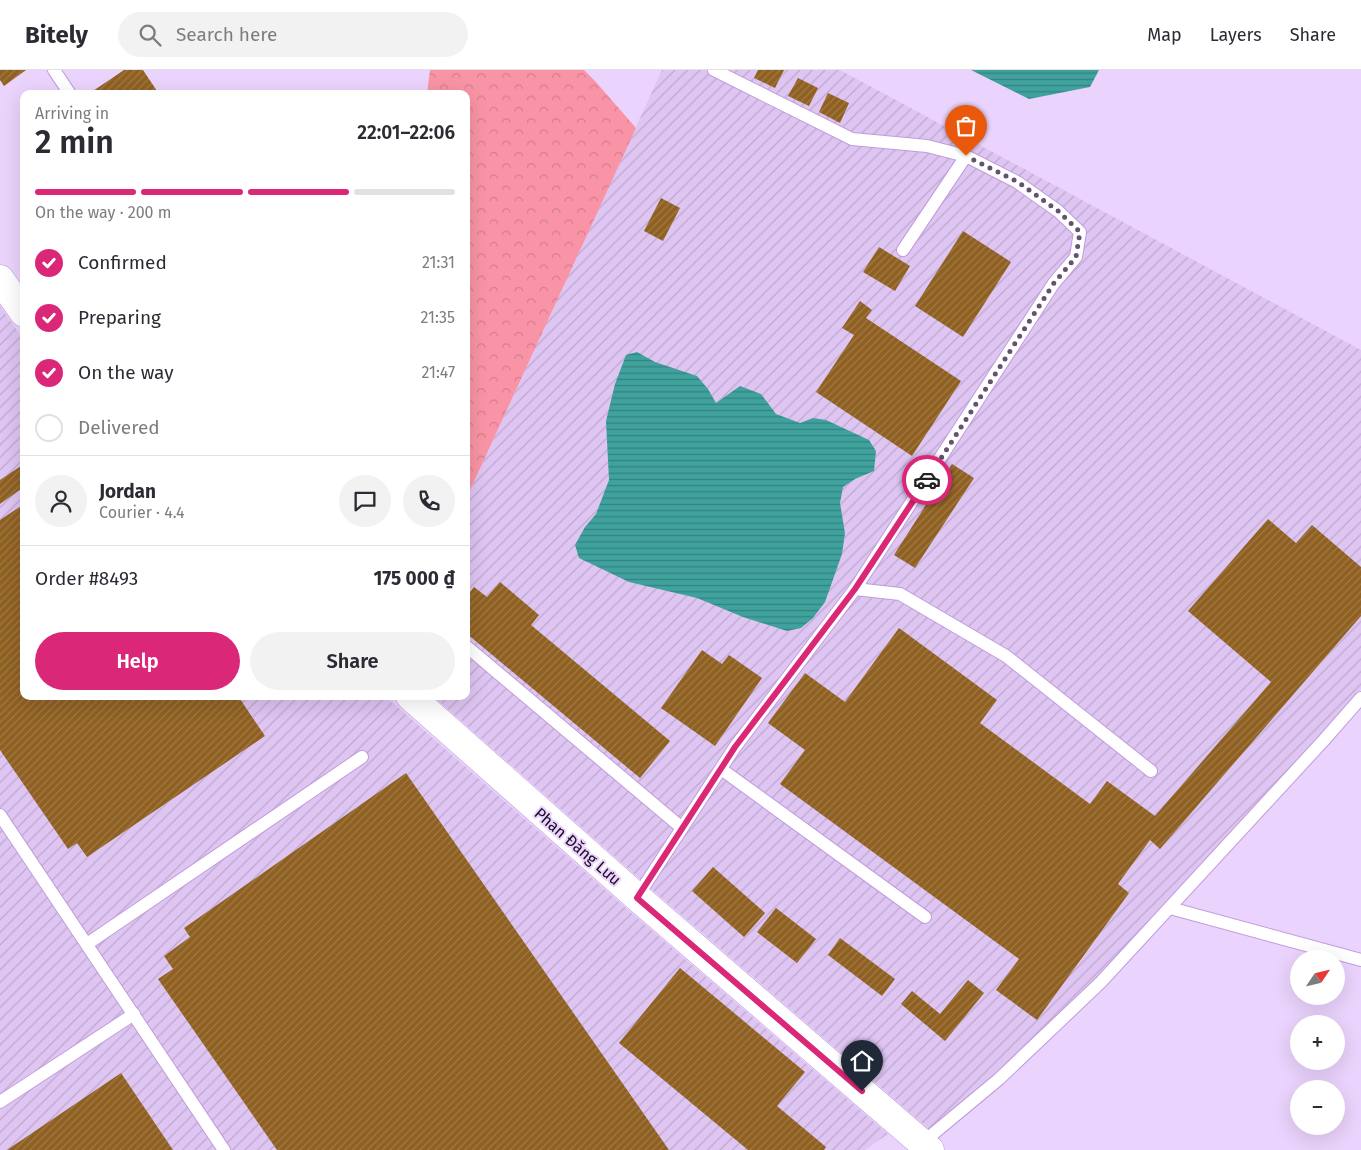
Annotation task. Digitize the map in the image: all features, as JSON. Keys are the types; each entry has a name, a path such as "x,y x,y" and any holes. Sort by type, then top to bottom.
{"street":[{"path":"0,279 20,307"},
{"name":"Phan Đăng Lưu","path":"414,700 637,898 926,1146"}],"lane":[{"path":"54,70 67,90"},
{"path":"637,898 735,747 855,589 1054,283 1076,257 1080,232 1058,211 1018,182 966,156 927,146 852,139 714,70"},
{"path":"904,250 966,156"},
{"path":"855,589 900,594 1006,656 1151,772"},
{"path":"470,649 682,828"},
{"path":"926,1146 1101,982 1361,698"},
{"path":"87,944 362,757"},
{"path":"721,769 925,917"},
{"path":"0,815 224,1150"},
{"path":"1170,908 1361,960"},
{"path":"0,1102 134,1014"}],"shaded area":[{"path":"662,70 840,70 1361,350 1361,689 1097,978 995,1076 929,1129 641,880 438,700 470,700 470,490"},
{"path":"971,70 1099,70 1090,87 1029,99"},
{"path":"0,306 20,334 20,700 390,700 627,909 888,1134 865,1150 0,1150"},
{"path":"637,352 655,362 697,376 708,389 716,403 740,386 761,394 776,414 800,423 813,418 826,420 869,440 876,451 874,471 855,479 843,487 840,503 845,533 842,554 825,602 813,618 801,628 787,631 743,617 697,598 629,582 579,558 575,545 585,527 596,514 609,480 606,421 615,384 626,355"}],"green space":[{"path":"430,70 584,70 636,128 470,490 470,90 428,90"}],"building":[{"path":"0,70 26,70 4,86 0,80"},
{"path":"124,70 143,70 156,90 94,90"},
{"path":"758,70 784,70 775,88 754,78"},
{"path":"798,78 818,88 809,106 788,96"},
{"path":"828,93 849,103 840,123 819,112"},
{"path":"661,198 680,208 663,241 644,231"},
{"path":"963,231 1011,262 963,337 915,306"},
{"path":"879,247 910,266 895,291 863,272"},
{"path":"860,301 872,310 866,318 961,381 912,456 816,392 854,335 842,328"},
{"path":"952,464 974,478 915,568 894,555"},
{"path":"20,467 20,490 0,504 0,480"},
{"path":"20,507 20,700 241,700 265,736 87,857 77,843 68,849 0,750 0,520"},
{"path":"1268,519 1296,543 1312,525 1361,567 1361,616 1160,849 1150,840 1118,884 1129,893 1037,1020 996,990 1019,959 780,784 805,750 768,723 805,673 845,702 899,628 997,700 980,723 1090,804 1107,781 1155,816 1271,682 1188,611"},
{"path":"500,582 539,615 531,625 670,741 640,778 470,636 470,592 474,587 487,597"},
{"path":"702,650 722,664 729,655 762,678 715,746 661,708"},
{"path":"406,773 669,1150 277,1150 158,979 173,969 164,956 190,937 184,928"},
{"path":"713,867 765,913 744,937 692,891"},
{"path":"776,908 816,939 797,963 757,932"},
{"path":"840,938 895,979 882,996 828,955"},
{"path":"680,968 805,1072 777,1106 826,1147 824,1150 748,1150 619,1043"},
{"path":"968,980 984,993 945,1041 901,1004 912,991 940,1014"},
{"path":"121,1073 173,1150 7,1150"}],"way so far":[{"path":"927,480 1054,283 1076,257 1080,232 1058,211 1018,182 966,156"}],"route":[{"path":"862,1091 637,898 735,747 855,589 927,480"}]}
